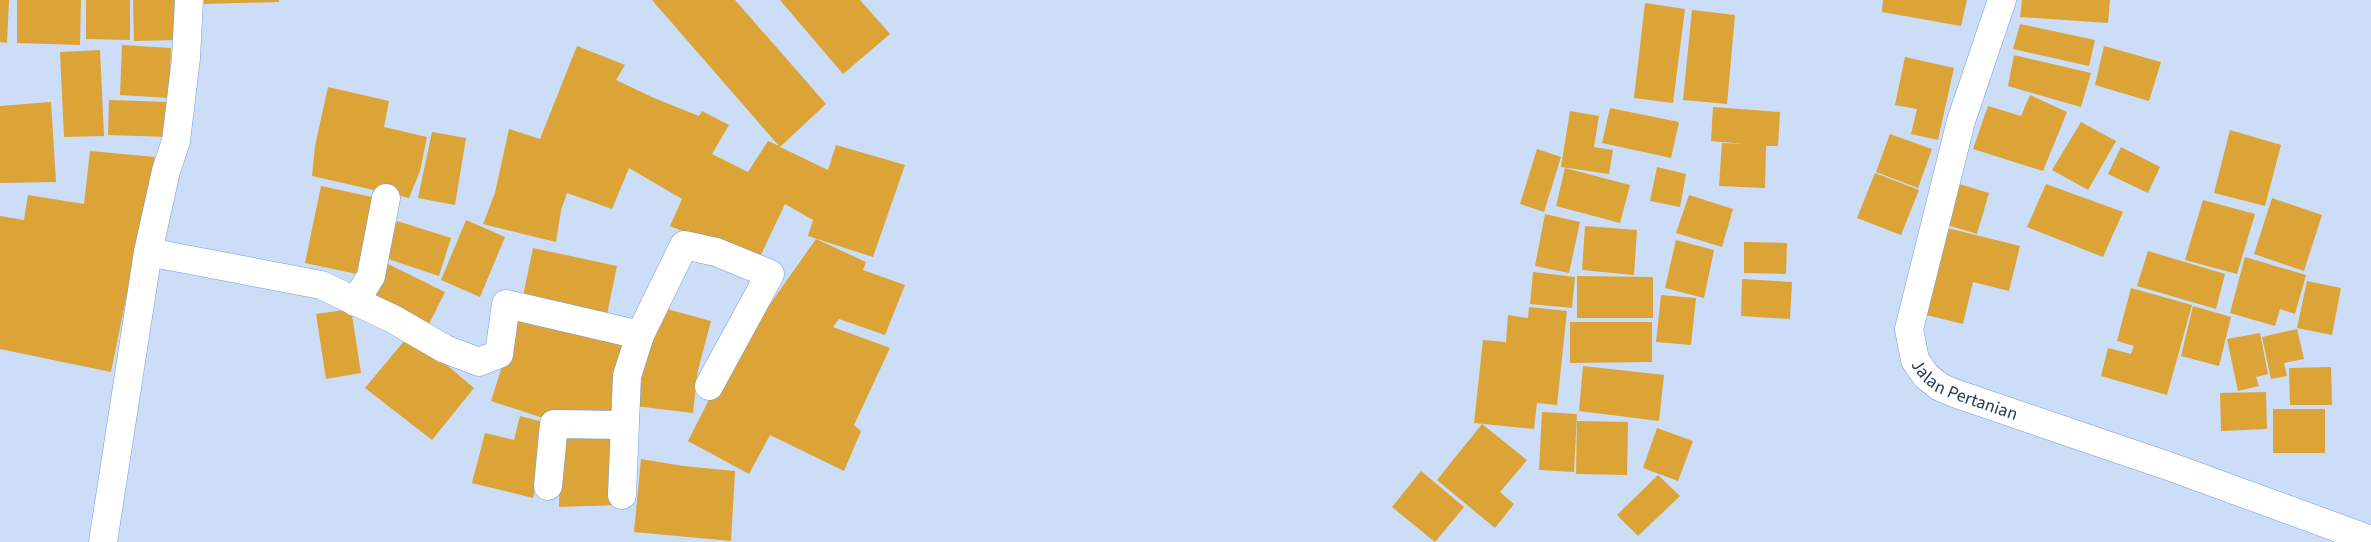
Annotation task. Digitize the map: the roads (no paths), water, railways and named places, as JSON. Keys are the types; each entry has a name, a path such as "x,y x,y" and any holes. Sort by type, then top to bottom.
{"street":[{"path":"103,542 148,252 166,170 176,141 186,58 189,0"},
{"name":"Jalan Pertanian","path":"2002,0 1961,121 1929,245 1909,329 1914,360 1926,376 1940,387 1954,393 2174,468 2371,540"},
{"path":"355,302 371,276 386,198"},
{"path":"622,495 627,376 640,335 684,245 716,252 770,274 709,386"},
{"path":"148,252 321,285 393,319 445,349 479,362 498,354 506,304 640,335"},
{"path":"548,486 554,424 624,426"}]}
